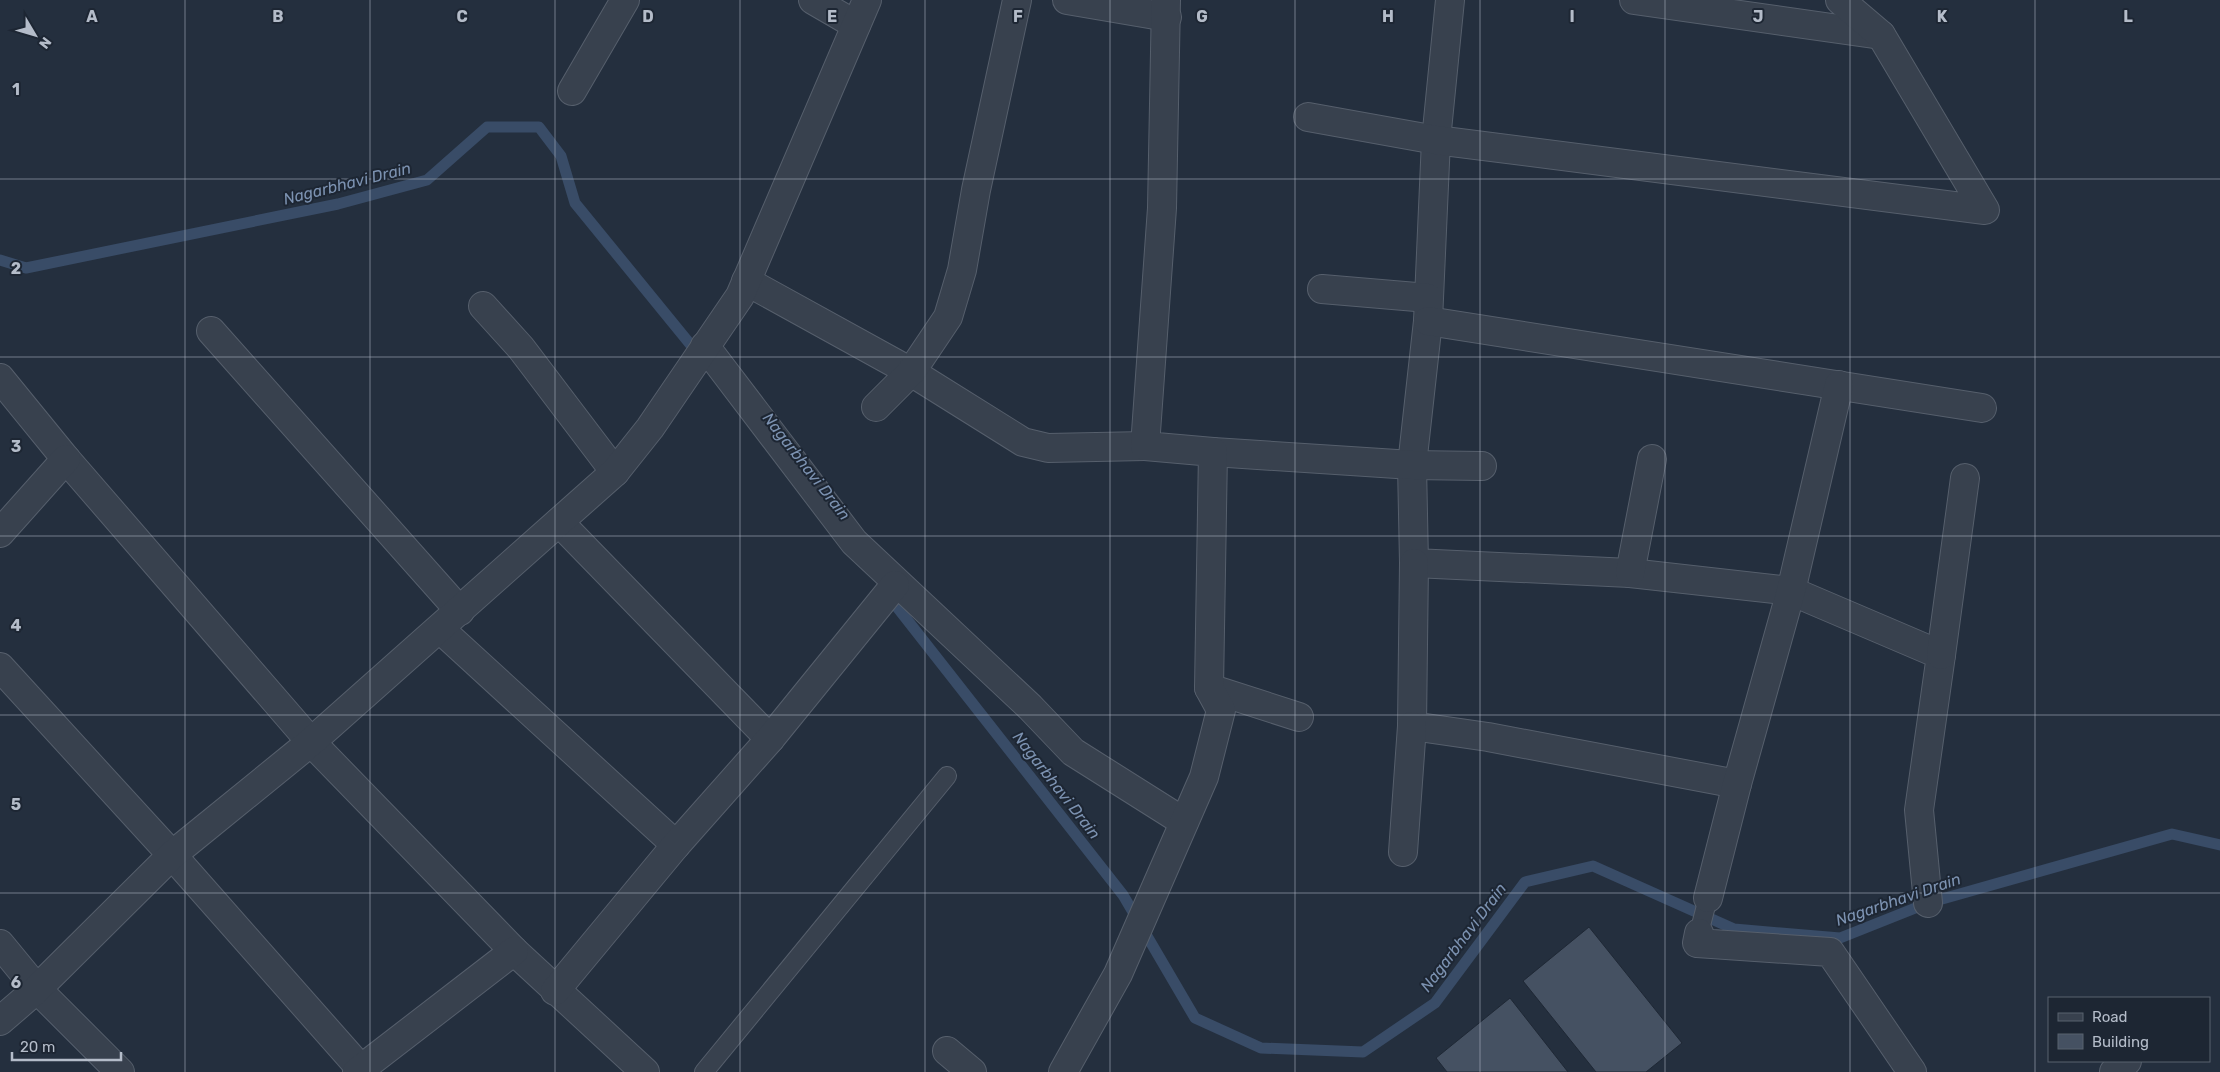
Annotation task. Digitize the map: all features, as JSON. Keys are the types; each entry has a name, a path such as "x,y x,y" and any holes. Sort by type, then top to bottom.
{"street":[{"path":"572,91 625,0"},
{"path":"813,0 856,25"},
{"path":"0,1021 37,989 172,856 311,742 615,472 650,428 743,288 867,0"},
{"path":"876,407 911,372 948,317 962,270 976,190 1017,0"},
{"path":"1067,0 1166,9 1162,208 1145,446"},
{"path":"1403,852 1412,726 1414,563 1412,465 1428,310 1436,140 1450,0"},
{"path":"1634,0 1881,35"},
{"path":"1308,117 1436,140 1985,210 1881,35 1840,0"},
{"path":"743,288 911,372 1023,442 1048,448 1145,446 1412,465 1482,466"},
{"path":"1322,289 1839,385 1982,408"},
{"path":"482,306 521,348 615,472"},
{"path":"211,331 460,611"},
{"path":"705,346 854,542 896,584 1030,707 1073,752 1184,822"},
{"path":"0,378 66,459 311,742 514,951 643,1071"},
{"path":"1708,898 1790,591 1839,385"},
{"path":"1063,1072 1118,974 1204,777 1221,710 1209,688 1213,452"},
{"path":"0,533 66,459"},
{"path":"1630,573 1652,459"},
{"path":"1928,903 1919,810 1965,478"},
{"path":"559,522 770,739"},
{"path":"1414,563 1630,573 1790,591 1940,655"},
{"path":"555,991 676,845 770,739 896,584"},
{"path":"440,629 676,845"},
{"path":"0,667 172,856 359,1070 514,951"},
{"path":"1209,688 1299,716"},
{"path":"1412,726 1488,737 1737,784"},
{"path":"1699,933 1697,943 1830,952 1912,1072"},
{"path":"0,944 37,989 120,1072"},
{"path":"948,1051 972,1072"},
{"path":"2114,1072 2125,1062"}],"lane":[{"path":"704,1072 947,776"},
{"path":"1699,933 1708,898"}],"building":[{"path":"1589,927 1682,1043 1646,1072 1596,1072 1523,981"},
{"path":"1510,998 1568,1072 1447,1072 1436,1058"}],"waterway":[{"name":"Nagarbhavi Drain","path":"0,260 26,268 338,204 427,180 487,127 539,127 561,156 575,203 699,355"},
{"name":"Nagarbhavi Drain","path":"886,593 1123,895 1195,1018 1261,1048 1363,1052 1435,1003 1525,882 1593,866 1734,929 1840,938 1928,903 2172,834 2220,845"}]}
